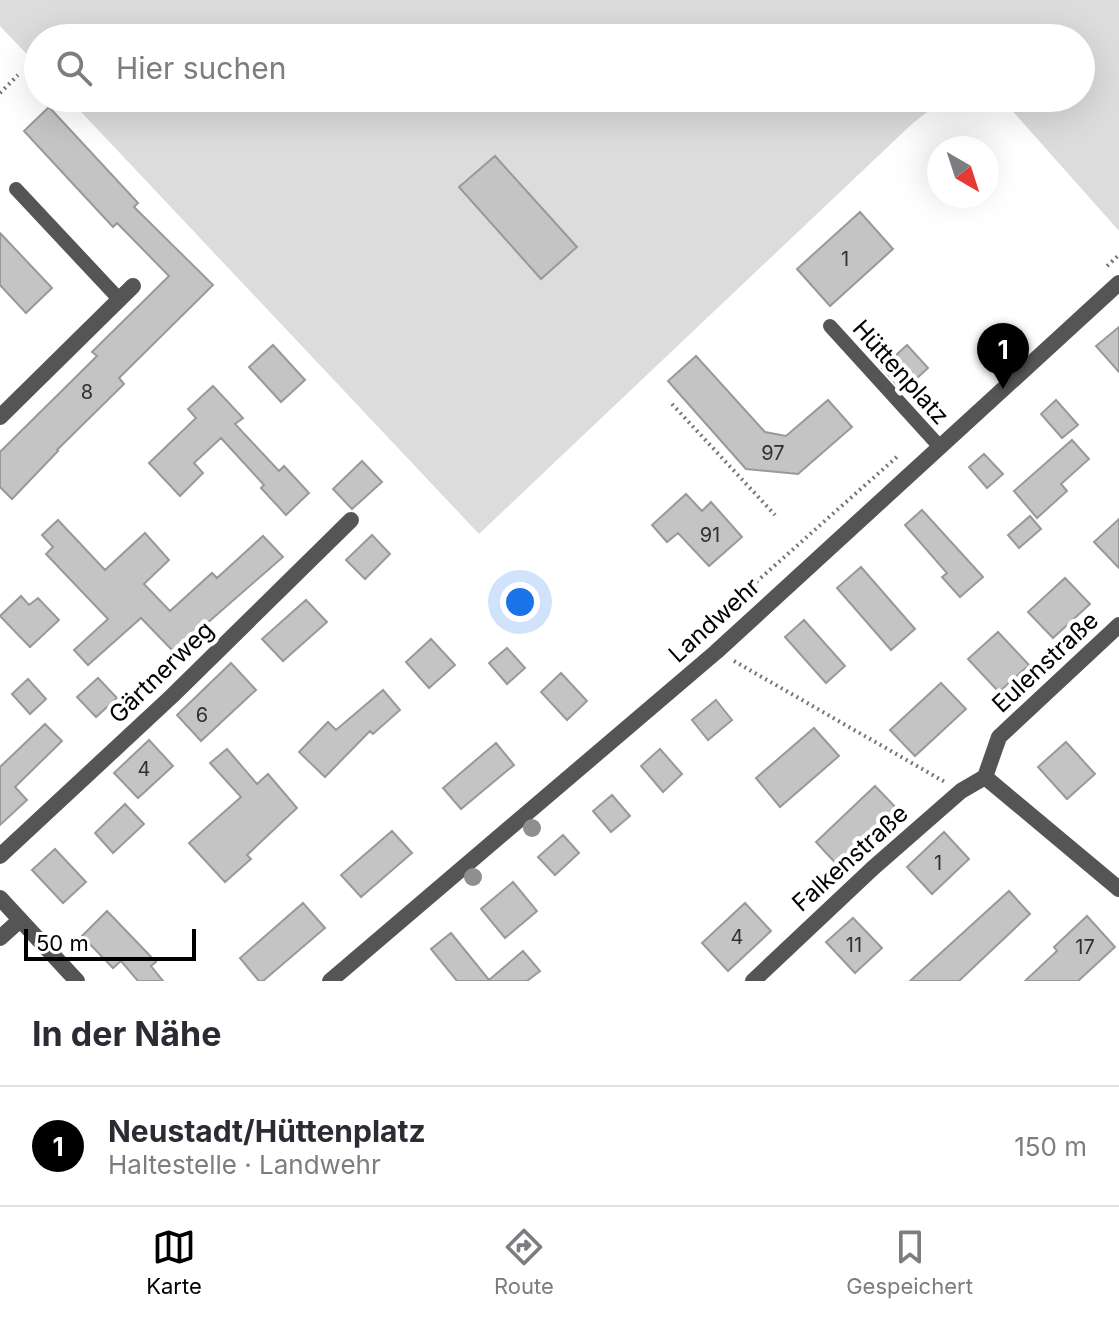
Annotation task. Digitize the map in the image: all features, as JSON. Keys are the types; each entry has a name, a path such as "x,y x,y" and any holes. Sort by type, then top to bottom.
{"street":[{"name":"Landwehr","path":"330,981 716,652 1119,283"},
{"path":"0,417 133,286"},
{"name":"Gärtnerweg","path":"0,856 172,696 351,520"},
{"name":"Eulenstraße","path":"985,777 999,737 1119,625"},
{"path":"985,777 1119,889"},
{"name":"Falkenstraße","path":"753,981 873,868 961,791 985,777"},
{"path":"0,898 77,981"},
{"path":"0,938 20,920"}],"lane":[{"path":"16,189 120,300"},
{"name":"Hüttenplatz","path":"830,326 940,447"}],"path":[{"path":"0,93 18,75"},
{"path":"1096,275 1119,255"},
{"path":"672,404 775,515"},
{"path":"925,431 700,632 716,652 961,791"}],"shaded area":[{"path":"0,0 1119,0 1119,231 1013,112 1095,112 1095,24 24,24 24,51 0,26"},
{"path":"81,112 927,112 913,123 479,534"}],"building":[{"path":"44,112 54,112 138,203 134,207 213,285 119,378 124,384 12,499 0,487 0,452 97,356 92,352 169,276 117,223 113,227 24,131"},
{"path":"495,156 577,247 541,279 459,187"},
{"path":"860,212 893,249 830,306 797,269"},
{"path":"0,233 52,288 26,313 0,285"},
{"path":"1119,327 1119,372 1096,346"},
{"path":"273,345 305,380 281,402 249,367"},
{"path":"907,345 928,368 903,391 882,368"},
{"path":"696,356 765,432 786,436 828,400 852,427 798,474 746,469 668,381"},
{"path":"213,386 243,418 235,424 279,471 284,466 309,493 286,515 261,488 264,485 221,438 194,463 203,473 180,496 149,463 196,418 188,409"},
{"path":"1056,400 1078,425 1062,438 1041,414"},
{"path":"1072,440 1089,459 1061,484 1067,491 1037,518 1014,491"},
{"path":"984,454 1003,474 987,488 969,467"},
{"path":"362,461 382,482 352,509 333,489"},
{"path":"686,494 702,511 711,502 742,537 709,566 678,533 667,542 652,525"},
{"path":"922,510 983,577 960,597 942,577 947,573 905,525"},
{"path":"1030,516 1041,529 1019,548 1008,535"},
{"path":"1119,519 1119,568 1094,542"},
{"path":"58,520 105,570 145,533 169,560 144,584 170,611 212,573 217,578 263,536 283,557 174,652 141,618 88,665 74,650 108,619 46,554 53,547 42,535"},
{"path":"372,535 390,554 365,579 346,560"},
{"path":"861,567 915,629 891,650 837,588"},
{"path":"1065,578 1090,604 1053,638 1028,612"},
{"path":"21,596 29,605 38,598 59,620 30,647 0,616"},
{"path":"306,600 327,622 283,661 262,639"},
{"path":"804,620 845,666 826,683 785,637"},
{"path":"998,632 1029,665 999,692 968,659"},
{"path":"431,639 455,665 429,688 406,662"},
{"path":"507,648 525,668 507,684 489,663"},
{"path":"231,663 256,690 201,741 177,715"},
{"path":"561,673 587,701 567,720 541,692"},
{"path":"98,678 117,698 96,717 77,697"},
{"path":"28,679 46,699 30,714 12,694"},
{"path":"941,683 966,709 915,756 890,730"},
{"path":"383,690 400,710 373,734 370,731 325,777 299,752 328,722 336,730"},
{"path":"716,700 732,720 708,740 692,720"},
{"path":"45,724 62,741 15,787 27,800 0,825 0,767"},
{"path":"814,728 839,756 780,807 756,778"},
{"path":"149,740 173,766 138,798 114,773"},
{"path":"1066,742 1095,774 1067,799 1038,767"},
{"path":"496,743 514,765 461,809 443,788"},
{"path":"227,749 257,784 268,774 297,808 247,855 251,859 225,882 189,843 241,797 210,763"},
{"path":"660,749 682,774 663,792 641,766"},
{"path":"875,786 902,814 842,870 816,842"},
{"path":"612,795 630,816 611,832 593,811"},
{"path":"125,804 144,824 113,853 95,833"},
{"path":"392,831 412,853 361,897 341,875"},
{"path":"944,832 969,859 932,894 907,867"},
{"path":"563,835 579,853 555,875 538,857"},
{"path":"55,849 86,882 63,903 32,870"},
{"path":"513,882 537,911 505,938 481,909"},
{"path":"1009,891 1030,914 959,981 910,981"},
{"path":"303,903 325,928 263,981 259,981 240,958"},
{"path":"745,903 771,931 728,971 702,943"},
{"path":"107,911 156,962 151,966 163,981 138,981 121,961 113,968 82,936"},
{"path":"1087,916 1115,947 1078,981 1025,981 1057,951 1054,947"},
{"path":"853,918 882,948 855,973 826,942"},
{"path":"451,933 489,980 523,951 540,971 527,981 457,981 431,949"}],"place":[{"name":"Neustadt/Hüttenplatz","path":"1003,389"}]}
